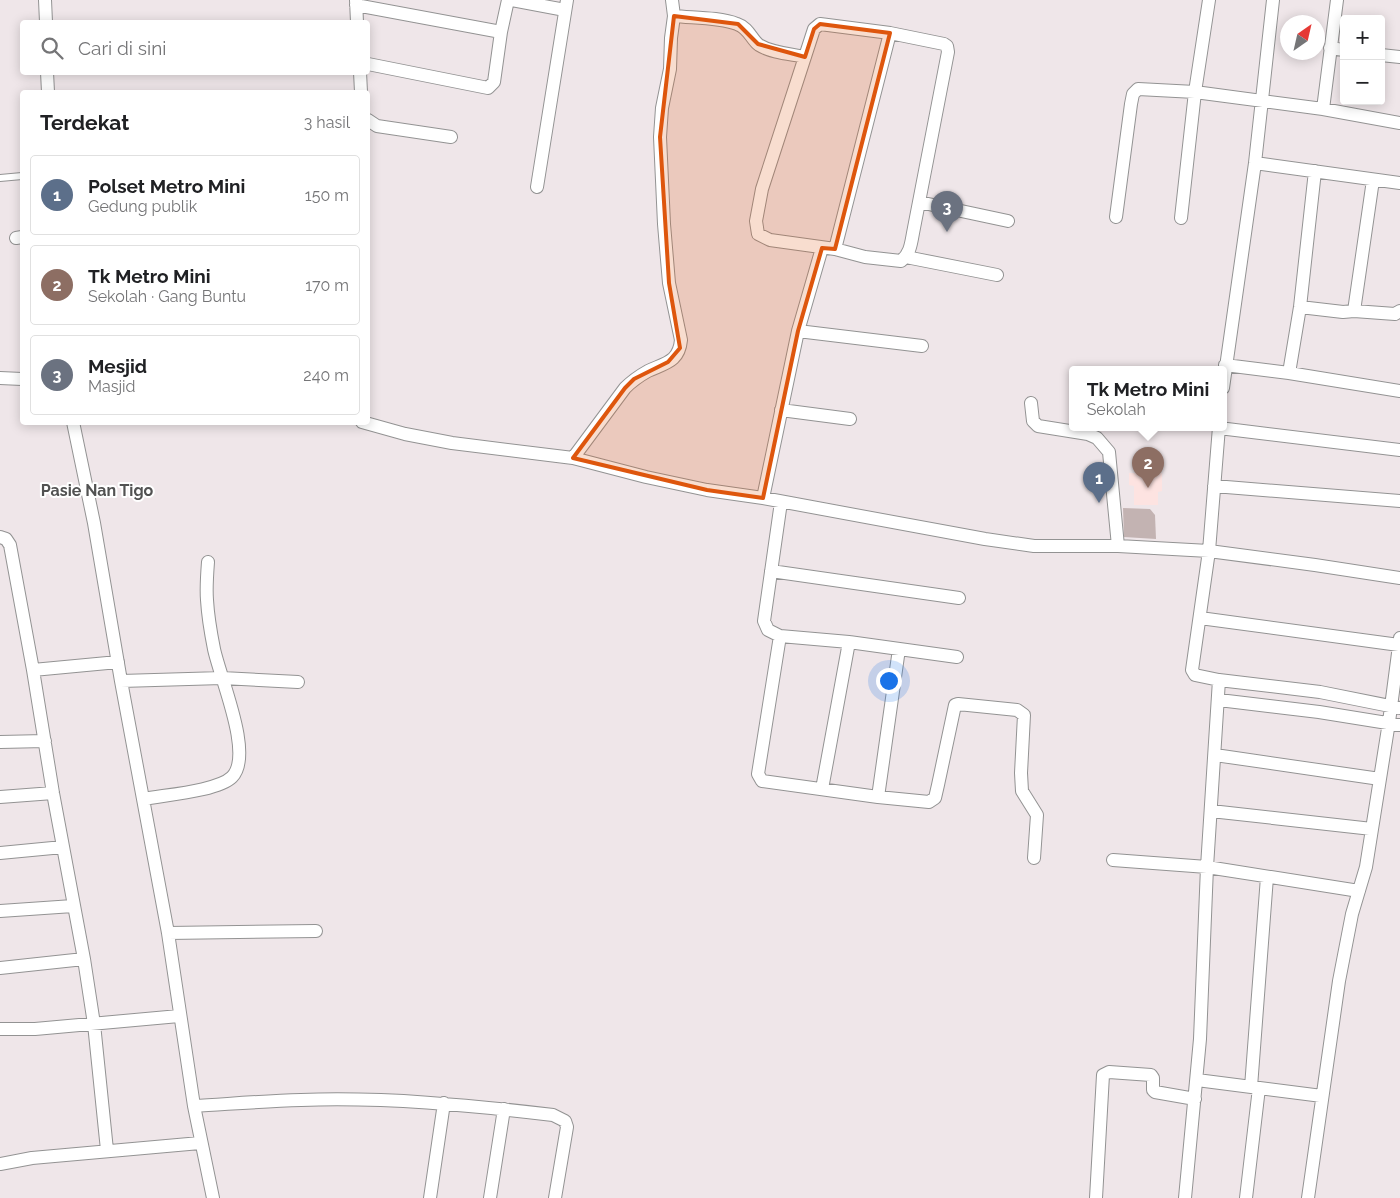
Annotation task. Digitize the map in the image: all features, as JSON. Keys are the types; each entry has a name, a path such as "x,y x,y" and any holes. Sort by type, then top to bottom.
{"street":[{"path":"45,0 46,20"},
{"path":"370,64 488,88 494,82 501,32 510,0 566,5 537,187"},
{"path":"573,458 625,388 634,379 668,362 676,356 680,348 681,340 668,273 660,138 662,108 670,69 674,16 672,0"},
{"path":"1181,218 1195,92 1209,0"},
{"path":"1273,0 1255,163 1225,365 1400,391"},
{"path":"1323,110 1338,0"},
{"path":"357,20 356,2 501,32"},
{"path":"674,16 728,21 738,24 749,32 758,44 768,49 805,57"},
{"path":"820,24 890,33 944,44 947,46 948,52 910,249 906,257 901,261 865,257 828,248 770,240 758,234 756,221 762,189 814,29 820,24"},
{"path":"763,498 798,331 828,248 890,33"},
{"path":"1330,48 1340,49"},
{"path":"1385,56 1400,58"},
{"path":"47,75 48,90"},
{"path":"360,75 362,90"},
{"path":"1116,217 1134,94 1138,89 1195,92 1400,123"},
{"path":"370,121 377,126 451,138"},
{"path":"1255,163 1400,183"},
{"path":"1289,373 1300,307 1315,171"},
{"path":"1354,311 1373,180"},
{"path":"918,202 1008,221"},
{"path":"906,257 997,275"},
{"path":"1300,307 1343,312 1396,314 1400,311"},
{"path":"798,331 922,346"},
{"path":"0,378 20,379"},
{"path":"1031,403 1033,421 1038,426 1069,431"},
{"path":"781,410 850,419"},
{"path":"370,424 405,434 452,443 573,458 707,490 763,498 985,539 1034,546 1118,546 1209,551 1400,578"},
{"path":"77,425 121,681 168,933 179,1016 200,1142 213,1198"},
{"path":"1227,428 1400,450"},
{"path":"1069,431 1088,434 1097,438 1109,452 1118,546"},
{"path":"1219,431 1209,551 1192,670 1195,675 1219,680 1320,692 1395,707"},
{"path":"1214,486 1400,501"},
{"path":"781,502 764,621 768,630 780,636 849,642 957,657"},
{"path":"0,537 6,539 10,545 73,906 84,959 94,1024 107,1150"},
{"path":"144,799 217,786 230,779 239,766 235,718 214,651 207,600 208,562"},
{"path":"771,570 959,598"},
{"path":"1200,618 1399,642 1395,724 1380,779 1366,867 1352,914 1339,981 1308,1198"},
{"path":"780,636 758,777 764,782 929,802 935,798 956,705 1018,710 1024,715 1022,791 1037,815 1034,858"},
{"path":"822,789 849,642"},
{"path":"878,797 899,649"},
{"path":"33,670 118,662"},
{"path":"121,681 222,678 298,682"},
{"path":"1186,1198 1200,1039 1207,867 1219,680"},
{"path":"1319,712 1320,692"},
{"path":"1219,700 1319,712 1395,724"},
{"path":"0,742 44,741"},
{"path":"1215,755 1380,779"},
{"path":"0,798 53,793"},
{"path":"1211,811 1372,829"},
{"path":"0,853 63,847"},
{"path":"1113,860 1207,867 1359,891"},
{"path":"1246,1198 1255,1088 1267,877"},
{"path":"0,911 73,906"},
{"path":"168,933 316,931"},
{"path":"0,968 84,959"},
{"path":"0,1029 94,1024 179,1016"},
{"path":"1096,1198 1102,1075 1109,1072 1151,1075 1155,1092 1195,1099"},
{"path":"1196,1080 1322,1096"},
{"path":"194,1106 301,1100 373,1100 444,1103 553,1115 565,1121 567,1126 555,1198"},
{"path":"430,1198 444,1103"},
{"path":"490,1198 504,1109"},
{"path":"0,1164 32,1158 200,1142"}],"lane":[{"path":"0,178 20,176"}],"highlighted area":[{"path":"674,16 738,24 758,44 805,57 814,29 820,24 890,33 835,249 822,248 798,331 763,498 707,490 573,458 625,388 634,379 668,362 680,348 669,283 660,137"}],"shaded area":[{"path":"1129,473 1162,473 1162,491 1158,492 1158,505 1134,505 1134,486 1129,485"},
{"path":"1123,508 1150,509 1155,515 1156,539 1124,537"}],"place":[{"name":"Mesjid","path":"947,232"},
{"name":"Tk Metro Mini","path":"1148,488"},
{"name":"Polset Metro Mini","path":"1099,503"}],"district":[{"name":"Pasie Nan Tigo","path":"97,490"}]}
